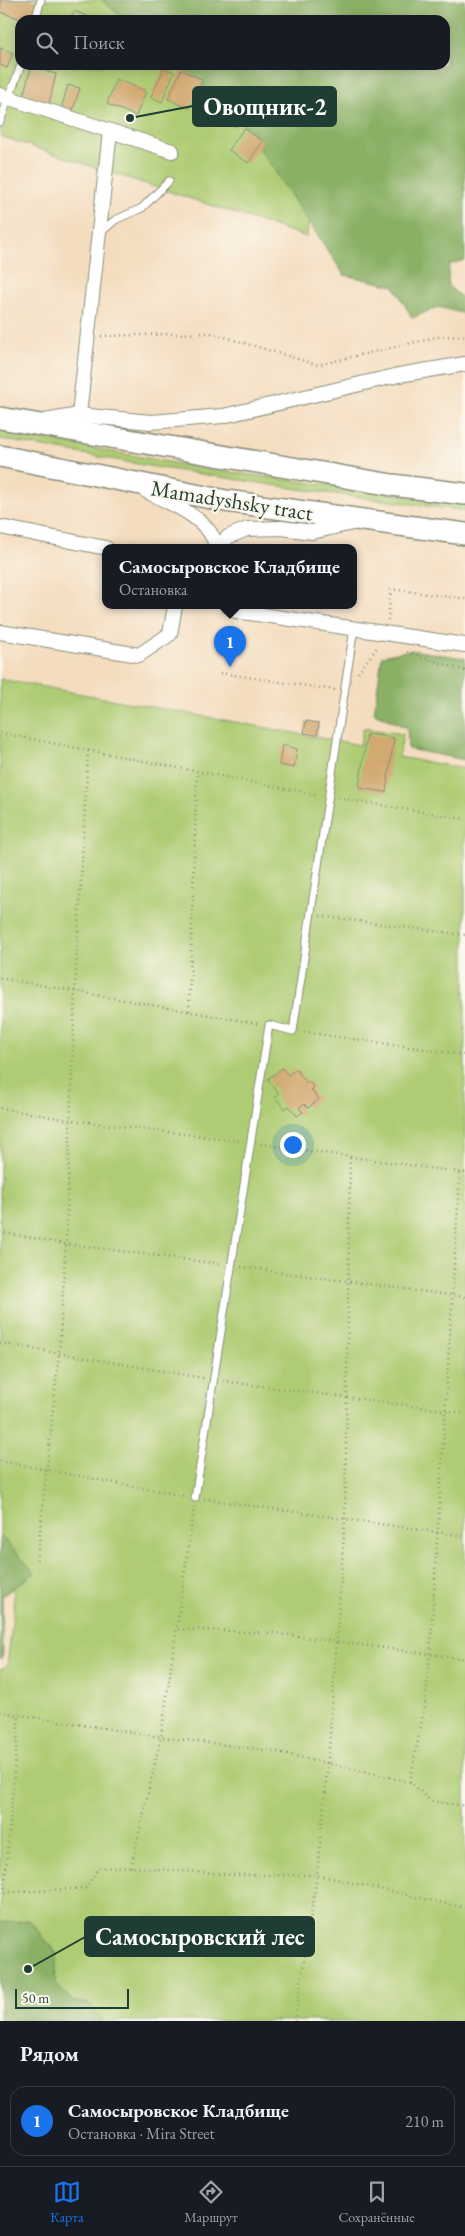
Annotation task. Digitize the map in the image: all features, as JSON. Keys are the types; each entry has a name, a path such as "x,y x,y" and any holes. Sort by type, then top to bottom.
{"main road":[{"name":"Mamadyshsky tract","path":"0,418 392,485 465,494"},
{"name":"Mamadyshsky tract","path":"0,456 226,501 465,534"}],"street":[{"path":"5,97 172,151"},
{"path":"78,415 110,131"},
{"path":"28,424 78,415 151,422 223,416 399,375 465,364"},
{"path":"130,483 193,516 212,536 215,544"},
{"path":"220,544 228,537 247,529 282,528 312,532 364,520"},
{"path":"0,527 102,547"},
{"path":"0,632 139,655 170,634 174,609"},
{"path":"233,609 465,645"}],"lane":[{"path":"36,15 41,0"},
{"path":"0,122 5,97 18,70"},
{"path":"99,234 115,220 142,208 169,181"},
{"path":"195,1498 269,1026 293,1030 354,628"}],"path":[{"path":"88,336 210,333 318,365 436,337 465,336"},
{"path":"387,633 389,646 465,671"},
{"path":"0,733 328,797 465,819"},
{"path":"37,1560 59,1353 66,1244 75,990 88,750"},
{"path":"189,1011 197,771"},
{"path":"310,915 465,935"},
{"path":"0,978 269,1026"},
{"path":"293,1030 465,1055"},
{"path":"0,1108 70,1120 251,1142 465,1173"},
{"path":"295,2021 317,1876 328,1763 345,1519 350,1157"},
{"path":"410,1782 425,1704 430,1654 460,1173"},
{"path":"0,1343 214,1380 465,1413"},
{"path":"0,1461 195,1498 465,1536"},
{"path":"131,1867 161,1737 178,1629 195,1498"},
{"path":"178,1629 274,1633 465,1659"},
{"path":"0,1712 161,1737 273,1751 410,1782 431,1801 465,1806"},
{"path":"4,1893 19,1715"},
{"path":"0,1893 86,1888 98,1868 131,1867 236,1876 317,1876 465,1908"}],"green space":[{"path":"0,0 104,0 126,15 15,15 15,70 202,70 310,204 307,237 0,136"},
{"path":"102,0 465,0 465,260 449,265 448,286 465,300 465,314 438,307 412,318 394,286 344,275 238,116 184,70 450,70 450,15 119,15"},
{"path":"0,431 206,469 465,503 465,511 312,491 155,467 0,439"},
{"path":"411,650 465,658 465,760 408,749 407,728 374,713 382,656"},
{"path":"0,679 360,745 363,728 403,734 399,757 465,769 465,2021 58,2021 0,1924 0,1670 7,1666 14,1606 13,1578 0,1568"},
{"path":"0,1537 35,1573 2,1596 3,1655 0,1659"},
{"path":"29,1920 57,1954 55,1983 73,2001 87,2002 104,2021 0,2021 0,1923"}],"building":[{"path":"1,0 37,0 32,15 15,15 15,17 0,12"},
{"path":"74,11 84,15 72,15"},
{"path":"0,48 13,53 7,68 0,65"},
{"path":"30,70 42,70 56,74 49,104 23,97"},
{"path":"163,70 174,72 162,102 151,97"},
{"path":"181,70 203,80 189,109 168,99"},
{"path":"116,79 146,91 136,116 107,104"},
{"path":"68,85 80,88 71,116 60,113"},
{"path":"211,86 230,98 215,123 196,112"},
{"path":"233,107 244,115 236,127 224,119"},
{"path":"244,128 263,141 248,163 229,150"},
{"path":"306,721 319,723 317,735 304,733"},
{"path":"367,734 394,738 386,792 359,788"},
{"path":"282,745 297,749 294,768 279,765"},
{"path":"282,1068 288,1075 296,1069 307,1083 309,1081 314,1088 311,1090 319,1099 308,1108 304,1104 299,1108 303,1112 297,1116 289,1106 285,1109 275,1097 279,1094 268,1079"}],"place":[{"name":"Овощник-2","path":"130,118"},
{"name":"Самосыровское Кладбище","path":"230,667"},
{"name":"Самосыровский лес","path":"28,1969"}]}
